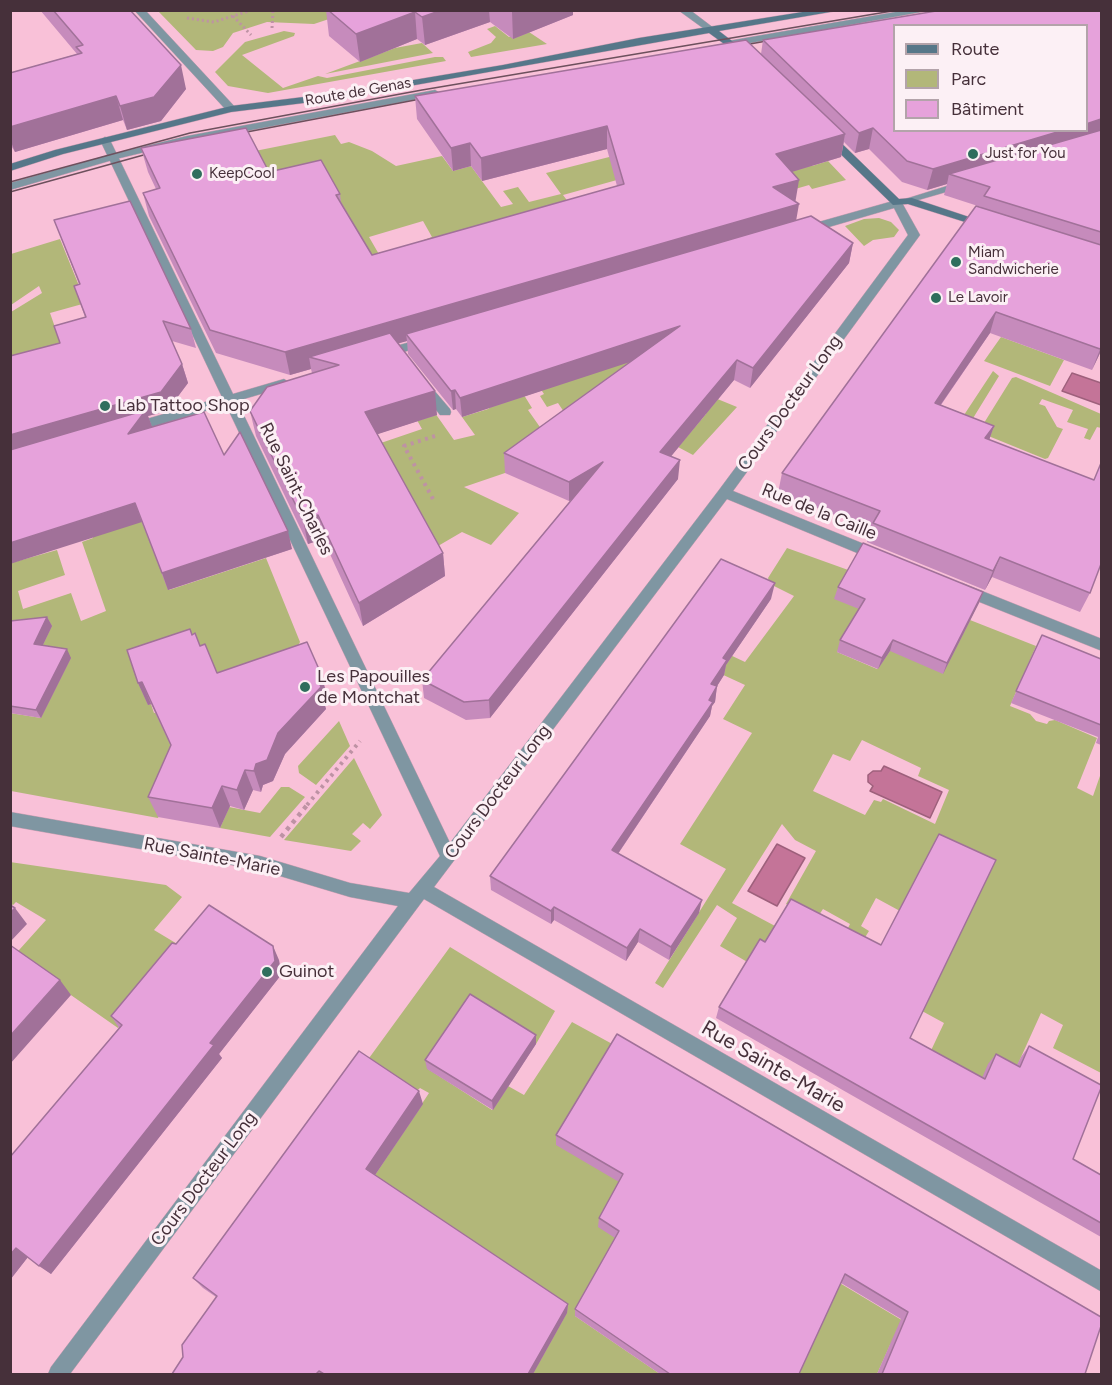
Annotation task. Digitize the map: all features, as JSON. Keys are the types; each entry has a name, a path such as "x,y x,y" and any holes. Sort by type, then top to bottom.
{"main road":[{"name":"Route de Genas","path":"10,168 105,140 231,109 336,96 492,70 710,29 837,10"},
{"path":"710,29 754,63"},
{"path":"822,130 903,202 991,226"}],"street":[{"path":"139,10 231,109"},
{"path":"683,10 710,29"},
{"path":"708,47 927,10"},
{"name":"Route de Genas","path":"10,187 113,157 245,127 445,92"},
{"name":"Rue Saint-Charles","path":"105,140 231,398 449,856"},
{"path":"790,235 979,179"},
{"name":"Cours Docteur Long","path":"58,1374 724,493 914,235 903,202"},
{"path":"374,356 399,354 441,337"},
{"path":"418,378 445,412"},
{"path":"123,430 297,379"},
{"name":"Rue de la Caille","path":"724,493 891,561"},
{"path":"946,583 1101,645"},
{"name":"Rue Sainte-Marie","path":"10,819 260,863 350,890 418,896 1101,1282"}],"path":[{"path":"182,15 200,22 214,22 252,10"},
{"path":"272,28 273,10"},
{"path":"233,16 251,35"},
{"path":"433,426 438,435 404,446 433,499"},
{"path":"260,863 382,715"}],"green space":[{"path":"158,11 353,11 314,24 267,22 233,33 223,47 213,51 196,50"},
{"path":"495,26 509,37 526,30 547,44 471,57 468,52 491,43 496,37 487,29"},
{"path":"284,31 295,33 294,36 242,55 283,88 318,76 327,78 435,57 443,57 446,61 268,93 228,86 215,72 245,42"},
{"path":"422,43 433,53 325,74 395,48"},
{"path":"335,135 341,144 349,142 372,151 396,166 442,156 453,171 471,166 501,207 513,204 503,191 518,187 529,202 561,194 546,173 621,154 812,166 828,161 846,180 812,189 809,185 785,192 678,163 563,195 590,231 420,247 418,242 432,237 423,221 369,237 380,256 379,284 259,169 250,152"},
{"path":"879,218 891,222 899,230 894,237 873,240 864,246 845,226 864,219"},
{"path":"60,239 86,303 50,313 64,353 11,367 11,312 42,293 39,286 11,305 11,254"},
{"path":"1001,337 1064,360 1050,386 984,361"},
{"path":"630,349 649,371 737,407 693,455 678,447 706,414 690,407 572,424 558,403 547,407 540,396 544,394 536,382"},
{"path":"993,371 999,376 967,428 964,415"},
{"path":"1016,377 1101,414 1101,428 1097,427 1090,440 1084,438 1088,429 1067,422 1073,410 1042,399 1039,404 1045,406 1057,427 1063,429 1048,458 1045,459 981,433 979,431 1012,378"},
{"path":"396,383 423,396 454,440 475,435 462,417 488,409 519,387 532,408 528,410 549,440 505,473 464,487 519,513 491,545 462,532 414,560 375,445 422,429"},
{"path":"141,520 169,590 266,558 300,642 294,653 151,704 154,713 165,709 174,733 167,797 158,818 11,791 10,713 41,718 39,653 11,630 11,563 57,550 65,575 18,591 23,609 71,593 81,621 106,611 82,542"},
{"path":"787,548 851,571 862,610 837,652 877,669 890,651 970,620 1036,646 1010,706 1030,714 1036,721 1047,724 1055,720 1097,738 1077,788 1093,796 1101,773 1101,1073 1053,1048 1063,1025 1041,1013 1012,1077 977,1089 926,1061 944,1023 922,1011 900,911 876,898 861,926 869,931 864,939 847,930 850,924 823,909 815,921 786,904 816,851 795,840 782,824 732,903 820,950 749,963 720,946 737,918 717,905 663,988 655,983 726,869 680,844 752,733 723,719 745,685 665,648 696,639 745,662 794,596 770,584 768,578","holes":["862,740 921,768 918,776 949,790 935,824 883,799 881,802 874,800 865,815 813,791 833,754 850,761"]},
{"path":"339,721 350,746 316,785 299,773 298,766"},
{"path":"354,758 382,815 370,829 363,823 352,834 361,841 351,851 284,840"},
{"path":"281,787 289,787 305,797 270,837 220,828 229,807 260,813"},
{"path":"10,862 166,885 182,897 154,930 179,945 157,985 118,1028 38,972 11,959 46,920 16,902 11,904"},
{"path":"450,947 555,1011 536,1044 472,1004 428,1069 492,1110 508,1086 524,1095 572,1022 616,1046 624,1115 618,1240 575,1316 660,1374 533,1374 371,1181 429,1093 420,1088 411,1096 364,1065"},
{"path":"838,1282 925,1334 890,1345 877,1374 796,1374"}],"shaded area":[{"path":"1072,373 1101,383 1101,405 1062,391"},
{"path":"884,766 942,792 930,818 870,791 873,786 868,782 868,775 873,771 881,771"},
{"path":"777,844 805,858 777,906 748,891"}],"building":[{"path":"53,10 130,10 181,65 154,97 120,106 116,96 10,127 10,73 82,53 76,47 83,45"},
{"path":"328,10 442,10 422,17 415,12 356,34"},
{"path":"942,10 1101,10 1101,119 1088,123 1088,24 893,24 893,132 1057,132 933,169 907,161 873,128 859,133 763,40"},
{"path":"746,40 845,134 776,154 799,180 773,187 799,204 285,352 210,330 143,193 160,188 141,148 246,128 269,172 321,160 340,194 336,195 372,255 624,184 607,126 481,158 470,143 451,148 415,96"},
{"path":"1101,130 1101,232 984,196 990,187 949,174"},
{"path":"130,201 191,329 163,321 182,364 161,392 10,435 10,356 60,343 54,326 86,317 74,286 80,284 54,220"},
{"path":"976,206 1101,245 1100,349 996,312 935,403 994,426 985,438 1094,480 1101,463 1101,564 1090,593 1000,557 993,571 873,523 880,511 782,473"},
{"path":"811,216 853,243 753,368 737,360 660,452 680,460 489,700 464,702 422,680 603,462 569,482 504,453 680,326 460,398 455,390 451,391 406,334"},
{"path":"390,333 435,391 365,412 443,553 359,603 318,515 303,520 250,411 267,387 339,365 309,357"},
{"path":"146,410 128,434 204,412 224,455 240,432 288,531 162,573 135,503 10,543 10,450"},
{"path":"863,543 983,592 947,663 893,640 882,658 840,640 865,599 838,587"},
{"path":"721,559 775,583 723,658 727,660 711,684 717,686 709,700 713,702 612,850 702,900 671,947 640,929 627,948 554,907 551,911 490,876"},
{"path":"47,617 34,644 67,649 36,710 10,706 10,621"},
{"path":"190,629 192,635 195,633 200,646 205,644 217,673 307,642 322,676 317,678 321,687 278,733 267,760 256,764 254,771 245,770 237,790 222,786 212,808 148,797 171,745 142,682 138,683 127,650"},
{"path":"1042,635 1101,659 1101,725 1016,691"},
{"path":"939,834 996,860 910,1038 985,1079 996,1054 1020,1067 1029,1046 1101,1085 1073,1159 1101,1175 1101,1223 719,1007 760,939 765,942 791,899 881,945"},
{"path":"209,905 273,946 275,961 210,1043 214,1045 39,1266 16,1248 10,1255 10,1157 122,1025 111,1016 172,943 176,944"},
{"path":"10,945 60,980 10,1036"},
{"path":"470,994 536,1035 492,1101 425,1060"},
{"path":"617,1034 1101,1317 1101,1326 1085,1374 882,1374 908,1312 845,1274 799,1374 670,1374 575,1309 619,1231 599,1218 623,1174 556,1135"},
{"path":"359,1051 419,1091 366,1169 568,1304 528,1374 324,1374 319,1371 316,1374 172,1374 183,1357 182,1345 217,1296 193,1278"}],"tram line":[{"path":"10,182 190,133 422,90 898,10"},
{"path":"733,47 778,39"},
{"path":"231,135 431,97"},
{"path":"10,192 158,151"}],"place":[{"name":"Just for You","path":"973,154"},
{"name":"KeepCool","path":"197,174"},
{"name":"Miam Sandwicherie","path":"956,262"},
{"name":"Le Lavoir","path":"936,298"},
{"name":"Lab Tattoo Shop","path":"105,406"},
{"name":"Les Papouilles de Montchat","path":"305,687"},
{"name":"Guinot","path":"267,972"}]}
